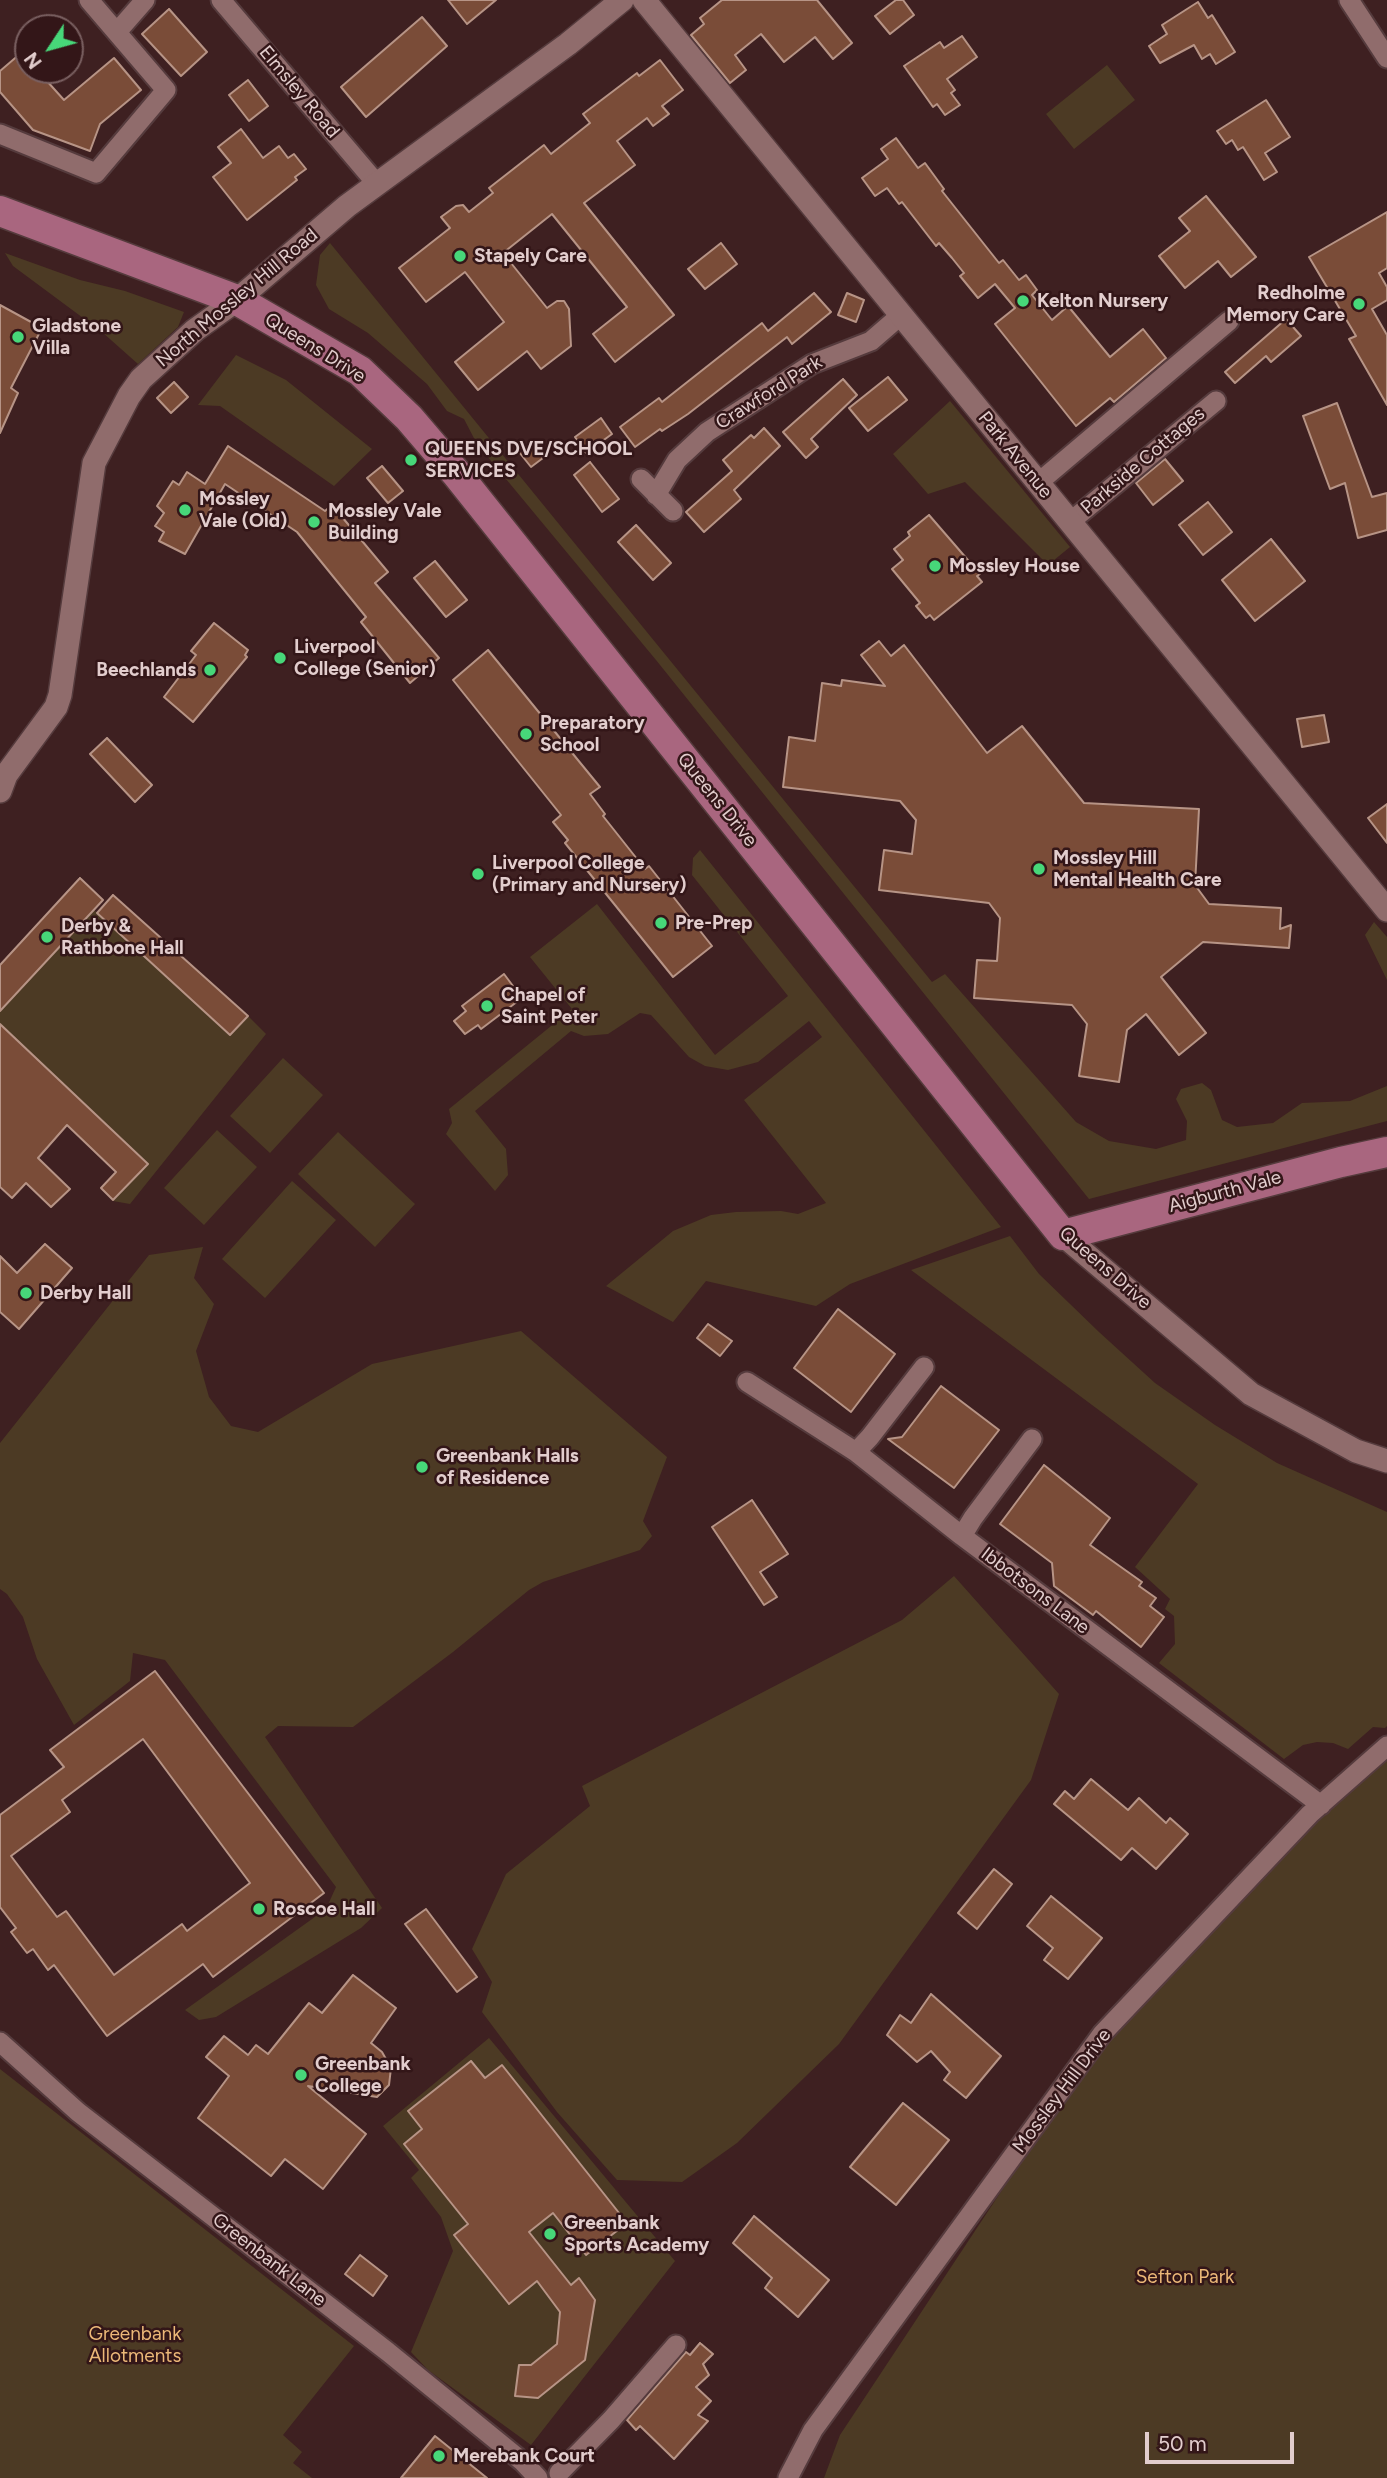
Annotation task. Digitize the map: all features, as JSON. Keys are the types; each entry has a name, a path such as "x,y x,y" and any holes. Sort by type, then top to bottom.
{"main road":[{"name":"Queens Drive","path":"0,211 237,300 360,371 409,418 465,484 1063,1235"},
{"name":"Aigburth Vale","path":"1063,1235 1387,1152"}],"street":[{"path":"0,134 96,173 166,90 89,0"},
{"path":"117,32 145,0"},
{"name":"Elmsley Road","path":"221,0 377,184"},
{"name":"North Mossley Hill Road","path":"0,791 6,775 56,707 60,695 94,463 129,396 141,379 195,330 237,300 347,206 568,44 622,0"},
{"name":"Park Avenue","path":"644,0 1387,910"},
{"path":"1349,0 1387,58"},
{"name":"Crawford Park","path":"656,495 677,460 706,432 812,364 871,341 901,315"},
{"path":"1038,483 1229,321"},
{"name":"Parkside Cottages","path":"1070,522 1216,401"},
{"path":"640,479 673,511"},
{"name":"Queens Drive","path":"1063,1235 1251,1394 1356,1451 1387,1461"},
{"path":"856,1452 924,1367"},
{"name":"Ibbotsons Lane","path":"747,1382 856,1452 962,1536 1321,1805"},
{"path":"962,1536 1032,1439"},
{"name":"Mossley Hill Drive","path":"788,2478 813,2430 1102,2034 1321,1805 1387,1746"},
{"name":"Greenbank Lane","path":"0,2042 78,2112 388,2352 523,2462 538,2478"},
{"path":"559,2473 611,2420 676,2345"}],"green space":[{"path":"1107,65 1135,100 1074,149 1046,114"},
{"path":"330,243 932,982 945,974 1076,1122 1109,1141 1156,1149 1186,1140 1187,1121 1176,1099 1181,1089 1202,1083 1211,1090 1222,1120 1237,1127 1273,1123 1302,1103 1350,1101 1387,1086 1387,1121 1089,1199 656,660 477,444 464,419 447,411 427,384 368,333 329,309 316,285 320,255"},
{"path":"5,253 80,280 125,291 184,312 178,327 138,364 102,332 13,266"},
{"path":"236,355 286,380 372,449 334,486 220,406 198,405"},
{"path":"950,401 1070,547 1048,565 965,482 928,494 893,454"},
{"path":"700,850 1001,1227 850,1284 816,1306 706,1281 673,1322 606,1286 673,1231 711,1215 781,1211 798,1214 826,1203 744,1100 822,1037 809,1021 758,1062 728,1070 705,1066 689,1057 651,1015 640,1013 608,1034 584,1036 571,1031 475,1111 506,1149 508,1175 495,1191 446,1134 452,1123 449,1109 572,1009 530,957 597,904 715,1055 788,996 692,875 693,858"},
{"path":"94,910 230,1035 248,1016 266,1034 130,1204 113,1201 148,1164 0,1024 0,1011"},
{"path":"1374,922 1387,937 1387,980 1365,935"},
{"path":"283,1058 323,1095 270,1153 230,1116"},
{"path":"217,1130 257,1167 204,1225 164,1188"},
{"path":"338,1132 415,1204 375,1247 298,1174"},
{"path":"292,1181 336,1220 265,1298 222,1259"},
{"path":"1010,1236 1039,1274 1155,1383 1215,1425 1277,1463 1387,1512 1385,1728 1373,1727 1348,1749 1333,1743 1317,1742 1303,1745 1284,1759 1159,1663 1175,1644 1174,1616 1165,1609 1170,1599 1135,1567 1198,1484 911,1270"},
{"path":"203,1247 194,1278 214,1304 196,1351 209,1397 231,1426 258,1432 372,1364 521,1331 667,1457 643,1521 652,1536 640,1550 543,1582 529,1590 453,1652 353,1727 278,1726 265,1737 382,1908 361,1928 216,2017 199,2020 185,2010 326,1909 336,1887 165,1660 133,1653 130,1681 74,1725 37,1659 23,1617 7,1594 0,1589 0,1443 149,1255"},
{"path":"954,1576 1059,1694 1031,1780 839,2044 737,2143 682,2182 617,2180 557,2112 482,2012 492,1982 472,1949 506,1874 590,1806 582,1786 902,1620"},
{"name":"Sefton Park","path":"1387,1758 1387,2478 824,2478 840,2435 1090,2057 1298,1837"},
{"name":"Greenbank Sports Academy","path":"489,2038 675,2261 531,2445 428,2370 411,2352 453,2251 441,2217 411,2178 419,2170 383,2126"},
{"name":"Greenbank Allotments","path":"0,2069 354,2346 283,2435 302,2452 293,2463 312,2478 0,2478"}],"building":[{"path":"448,0 496,0 467,24"},
{"path":"722,0 817,0 852,43 833,59 815,37 784,62 761,34 735,55 746,70 730,83 691,35 704,24 700,18"},
{"path":"896,0 903,0 914,15 890,34 875,16"},
{"path":"1198,2 1208,18 1212,15 1235,52 1216,64 1210,54 1202,59 1194,45 1160,63 1149,46 1167,34 1162,25"},
{"path":"169,9 207,52 181,76 142,34"},
{"path":"422,17 447,46 366,117 341,87"},
{"path":"962,36 977,57 947,79 955,90 951,93 960,105 945,115 937,104 933,107 904,66 940,42 944,48"},
{"path":"114,58 141,90 100,124 90,151 33,130 0,92 0,71 14,59 14,84 50,84 64,100"},
{"name":"Stapely Care","path":"660,60 683,90 662,106 669,114 653,126 647,118 617,141 635,165 584,203 674,315 615,362 593,334 627,307 552,214 503,253 547,308 557,301 564,301 569,309 571,346 541,369 527,351 478,390 455,362 504,322 465,272 426,302 399,268 450,228 441,217 456,206 463,205 469,212 493,193 489,188 544,145 551,154 590,123 583,114 637,73 639,76"},
{"path":"248,80 268,106 249,121 229,95"},
{"path":"1266,100 1290,137 1265,153 1277,172 1264,180 1243,147 1238,150 1232,140 1226,144 1217,131"},
{"path":"241,129 263,158 279,146 288,158 294,154 306,169 295,177 297,180 247,220 213,177 231,163 218,147"},
{"path":"896,138 918,168 925,163 944,189 942,191 999,263 1003,260 1019,280 1026,275 1037,290 1032,295 1052,320 1068,306 1110,357 1143,329 1166,358 1114,402 1110,398 1076,426 995,324 1015,308 995,284 978,298 960,276 964,273 939,243 936,246 902,202 899,204 887,188 875,196 862,178 888,159 881,149"},
{"path":"1206,196 1256,257 1231,277 1218,261 1185,288 1159,256 1190,231 1179,218"},
{"name":"Redholme Memory Care","path":"1387,212 1387,268 1379,273 1387,287 1387,300 1372,309 1387,335 1387,405 1349,339 1356,336 1309,257"},
{"path":"721,243 737,264 705,289 688,269"},
{"path":"814,293 831,312 792,344 787,337 688,414 635,447 620,427 659,398 662,402 762,323 768,331"},
{"path":"847,293 864,300 856,322 838,315"},
{"name":"Gladstone Villa","path":"0,305 42,328 11,388 18,393 0,433"},
{"path":"1286,319 1301,336 1271,362 1266,356 1235,383 1225,372"},
{"path":"888,377 907,400 868,431 849,408"},
{"path":"843,379 857,395 811,439 818,447 806,458 783,432"},
{"path":"174,382 188,397 171,413 157,398"},
{"path":"1337,403 1372,497 1387,493 1387,530 1358,538 1345,483 1330,489 1303,416"},
{"path":"601,418 612,434 586,453 575,437"},
{"path":"764,428 780,446 734,490 741,499 704,532 686,512 732,471 723,460 751,435 754,438"},
{"path":"531,443 543,458 531,467 519,452"},
{"path":"228,446 325,511 332,505 388,572 375,583 439,658 410,683 361,622 366,617 297,532 225,484 185,554 159,541 164,532 155,526 164,513 157,506 173,481 179,485 187,472 205,484"},
{"path":"1165,459 1183,481 1153,505 1136,483"},
{"path":"590,462 619,499 602,512 574,475"},
{"path":"382,466 403,491 388,503 367,478"},
{"path":"1208,502 1232,532 1203,555 1179,525"},
{"name":"Mossley House","path":"929,515 980,574 977,576 982,582 934,620 930,615 926,618 916,606 920,603 892,569 903,560 894,549 910,536 908,532"},
{"path":"636,525 671,563 653,580 618,542"},
{"path":"1271,539 1305,581 1255,621 1222,580"},
{"path":"435,561 467,600 446,617 414,578"},
{"name":"Beechlands","path":"214,623 248,650 245,655 247,657 193,722 164,697 196,655 191,651"},
{"name":"Mossley Hill Mental Health Care","path":"879,641 891,656 904,645 987,753 1022,726 1084,803 1199,809 1195,885 1209,904 1281,908 1280,929 1291,925 1289,948 1203,942 1161,977 1206,1033 1179,1055 1146,1014 1127,1030 1119,1082 1079,1076 1087,1024 1072,1005 974,998 977,960 997,961 1000,918 989,903 879,890 884,850 912,854 916,820 900,801 783,787 789,737 815,741 822,683 841,686 842,680 885,686 861,655"},
{"name":"Preparatory School","path":"488,650 600,787 590,794 605,814 603,816 645,869 649,866 712,946 673,977 565,843 568,840 553,822 561,815 453,680"},
{"path":"1324,715 1329,742 1302,747 1297,719"},
{"path":"107,738 152,785 135,802 90,754"},
{"path":"1387,804 1387,843 1368,818"},
{"path":"80,878 103,900 0,1011 0,965"},
{"path":"113,895 248,1016 230,1035 97,913"},
{"name":"Chapel of Saint Peter","path":"504,974 522,998 481,1029 478,1025 465,1034 454,1021 466,1011 462,1006"},
{"path":"0,1024 148,1164 113,1200 101,1188 116,1172 67,1125 38,1158 70,1189 51,1207 26,1183 12,1198 0,1187"},
{"name":"Derby Hall","path":"45,1244 72,1268 19,1329 0,1312 0,1256 17,1273"},
{"path":"838,1309 895,1354 851,1412 794,1368"},
{"path":"708,1324 732,1341 720,1356 697,1338"},
{"path":"941,1386 999,1430 954,1488 888,1439 902,1437"},
{"path":"1044,1465 1110,1518 1090,1545 1142,1582 1139,1586 1156,1598 1150,1606 1164,1617 1141,1647 1096,1611 1093,1615 1054,1586 1052,1563 1000,1524"},
{"path":"752,1500 788,1554 760,1572 777,1597 764,1605 712,1527"},
{"name":"Roscoe Hall","path":"155,1671 324,1893 213,1977 203,1964 107,2036 54,1965 48,1970 33,1949 27,1953 11,1932 16,1928 0,1907 0,1815 64,1767 50,1750","holes":["143,1739 250,1883 187,1931 182,1924 114,1975 66,1911 57,1917 11,1856 70,1812 62,1800"]},
{"path":"1091,1779 1128,1810 1139,1798 1166,1823 1170,1818 1188,1834 1156,1869 1132,1848 1121,1860 1054,1804 1065,1791 1074,1799"},
{"path":"994,1869 1012,1884 977,1929 958,1913"},
{"path":"1051,1896 1102,1938 1068,1979 1044,1960 1053,1948 1027,1926"},
{"path":"426,1909 477,1977 457,1992 405,1924"},
{"path":"353,1975 396,2008 371,2043 382,2052 391,2068 389,2085 377,2097 308,2086 366,2134 323,2189 285,2159 271,2176 198,2118 229,2076 206,2057 224,2036 248,2055 256,2045 268,2054 309,2003 322,2013"},
{"path":"931,1994 1001,2056 966,2098 944,2080 950,2072 931,2051 917,2062 887,2035 900,2015 911,2023"},
{"path":"471,2061 485,2078 502,2065 627,2223 586,2255 553,2213 529,2232 571,2285 579,2278 595,2300 585,2360 538,2398 515,2396 519,2365 531,2365 557,2344 560,2312 537,2281 509,2304 454,2235 468,2224 404,2144 422,2129 408,2111"},
{"path":"903,2103 949,2140 896,2205 850,2167"},
{"path":"754,2216 829,2280 798,2317 765,2288 772,2278 733,2243"},
{"path":"360,2255 387,2276 373,2296 345,2274"},
{"path":"700,2343 713,2354 703,2364 709,2375 696,2387 711,2401 698,2415 708,2421 674,2459 640,2426 636,2430 627,2420 686,2352 690,2355"},
{"name":"Merebank Court","path":"435,2436 487,2478 401,2478"}],"place":[{"name":"Stapely Care","path":"460,256"},
{"name":"Kelton Nursery","path":"1023,301"},
{"name":"Redholme Memory Care","path":"1359,304"},
{"name":"Gladstone Villa","path":"18,337"},
{"name":"QUEENS DVE/SCHOOL SERVICES","path":"411,460"},
{"name":"Mossley Vale (Old)","path":"185,510"},
{"name":"Mossley Vale Building","path":"314,522"},
{"name":"Mossley House","path":"935,566"},
{"name":"Liverpool College (Senior)","path":"280,658"},
{"name":"Beechlands","path":"210,670"},
{"name":"Preparatory School","path":"526,734"},
{"name":"Mossley Hill Mental Health Care","path":"1039,869"},
{"name":"Liverpool College (Primary and Nursery)","path":"478,874"},
{"name":"Pre-Prep","path":"661,923"},
{"name":"Derby & Rathbone Hall","path":"47,937"},
{"name":"Chapel of Saint Peter","path":"487,1006"},
{"name":"Derby Hall","path":"26,1293"},
{"name":"Greenbank Halls of Residence","path":"422,1467"},
{"name":"Roscoe Hall","path":"259,1909"},
{"name":"Greenbank College","path":"301,2075"},
{"name":"Greenbank Sports Academy","path":"550,2234"},
{"name":"Merebank Court","path":"439,2456"}]}
